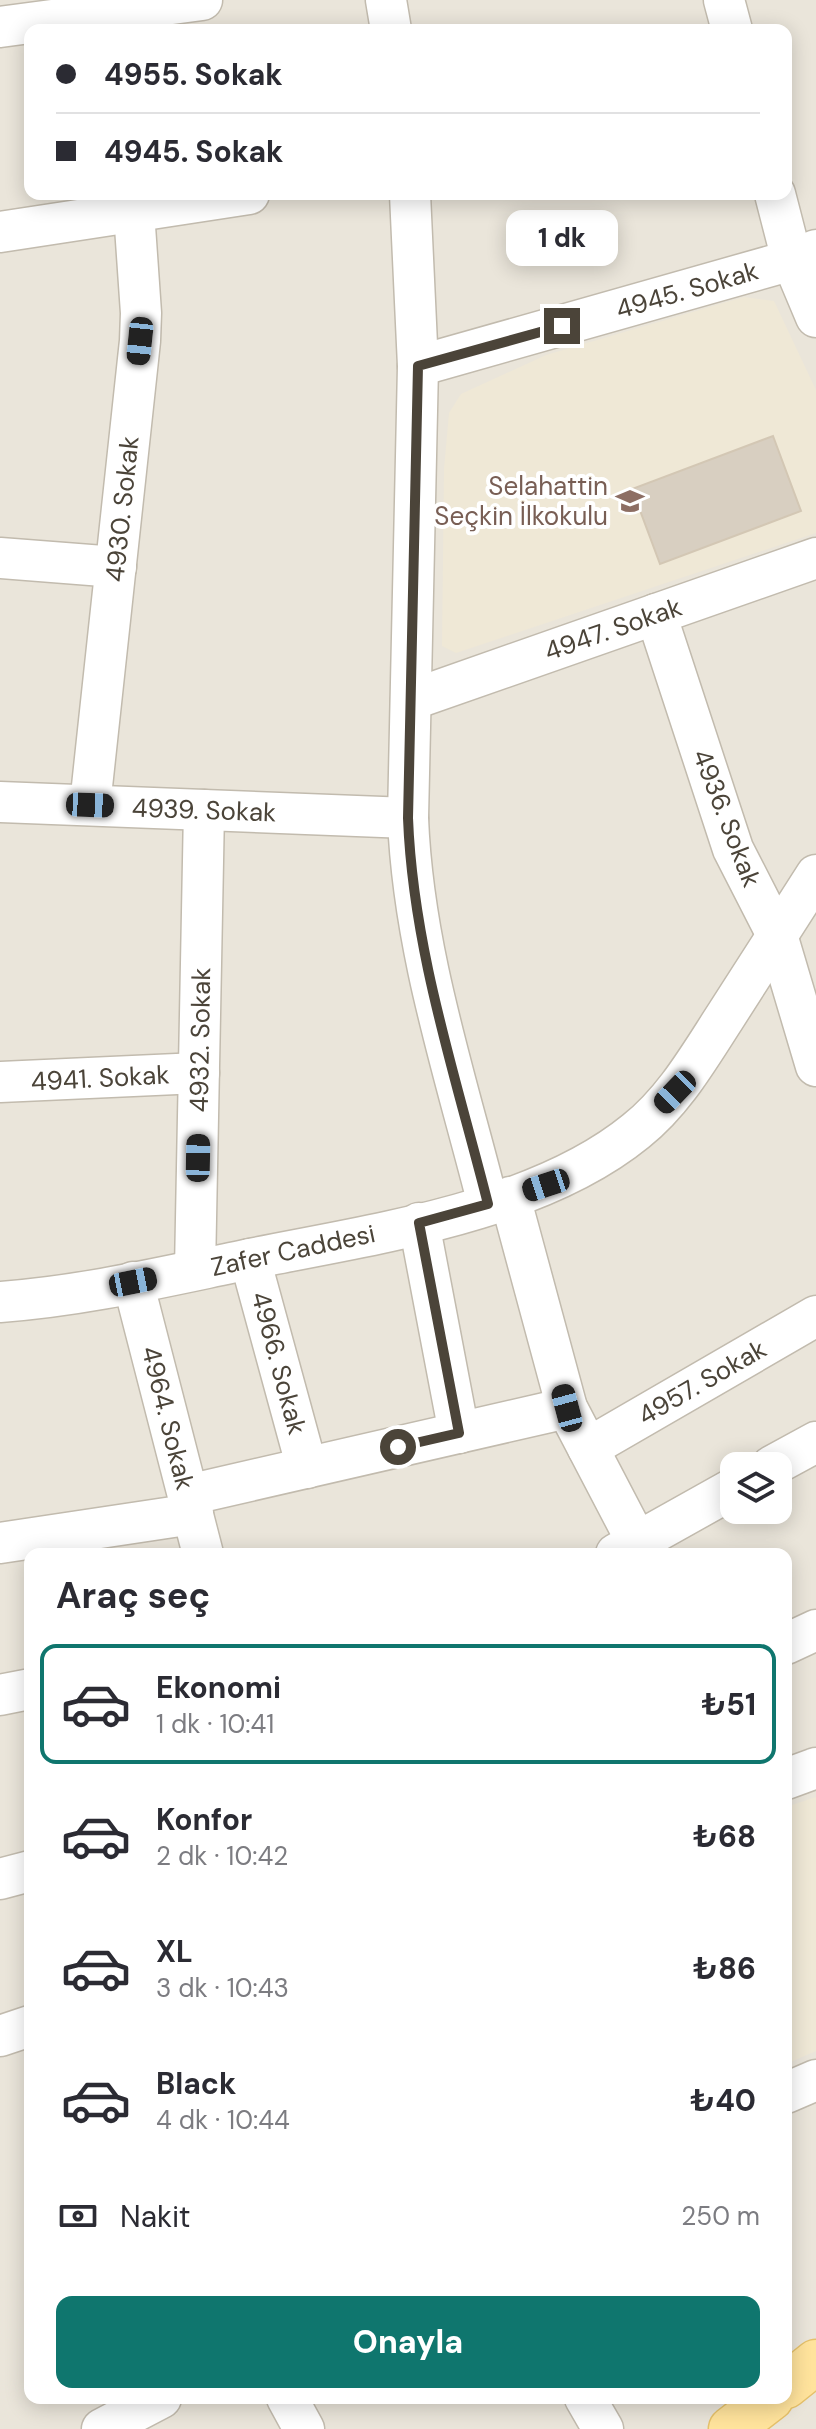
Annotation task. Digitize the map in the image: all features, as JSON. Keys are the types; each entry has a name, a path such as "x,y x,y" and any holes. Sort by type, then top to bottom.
{"main road":[{"path":"792,2381 816,2362"},
{"path":"731,2429 763,2404"}],"street":[{"path":"0,27 202,0"},
{"path":"386,0 390,24"},
{"path":"724,0 730,24"},
{"path":"0,232 211,200"},
{"path":"410,200 418,366 408,818 410,873 417,922 499,1201 567,1408 588,1448 626,1548 720,1496"},
{"path":"778,200 804,255 816,317"},
{"name":"4930. Sokak","path":"90,805 140,341 134,212"},
{"name":"4945. Sokak","path":"418,366 804,255"},
{"path":"0,558 116,567"},
{"name":"4947. Sokak","path":"411,700 816,558"},
{"name":"4936. Sokak","path":"656,614 733,849 777,935 816,1066"},
{"name":"4939. Sokak","path":"0,802 408,818"},
{"name":"4932. Sokak","path":"195,1270 204,810"},
{"name":"Zafer Caddesi","path":"0,1302 133,1282 419,1223 546,1185 596,1160 638,1130 675,1092 816,875"},
{"name":"4941. Sokak","path":"0,1082 199,1073"},
{"path":"419,1223 459,1433"},
{"name":"4966. Sokak","path":"250,1259 307,1468"},
{"name":"4964. Sokak","path":"133,1282 202,1548"},
{"name":"4957. Sokak","path":"588,1448 816,1316"},
{"path":"0,1543 191,1504 307,1468 567,1408"},
{"path":"792,1455 816,1442"},
{"path":"792,1641 816,1630"},
{"path":"0,1695 24,1690"},
{"path":"792,1777 816,1768"},
{"path":"0,1879 24,1873"},
{"path":"0,2036 24,2028"},
{"path":"792,2090 816,2080"},
{"path":"102,2429 150,2404"},
{"path":"290,2404 304,2429"},
{"path":"588,2404 603,2429"}],"shaded area":[{"path":"0,0 816,0 816,2429 0,2429"},
{"name":"Selahattin Seçkin İlkokulu","path":"744,297 774,301 816,390 816,533 456,653 442,646 444,469 449,413 461,394 546,355"},
{"path":"816,1797 816,2051 792,2061 792,1805"}],"building":[{"path":"773,436 801,511 660,564 632,489"}],"place":[{"name":"Selahattin Seçkin İlkokulu","path":"630,501"}],"route":[{"path":"398,1447 459,1433 419,1223 488,1204 428,971 410,873 408,818 418,366 562,326"}]}
